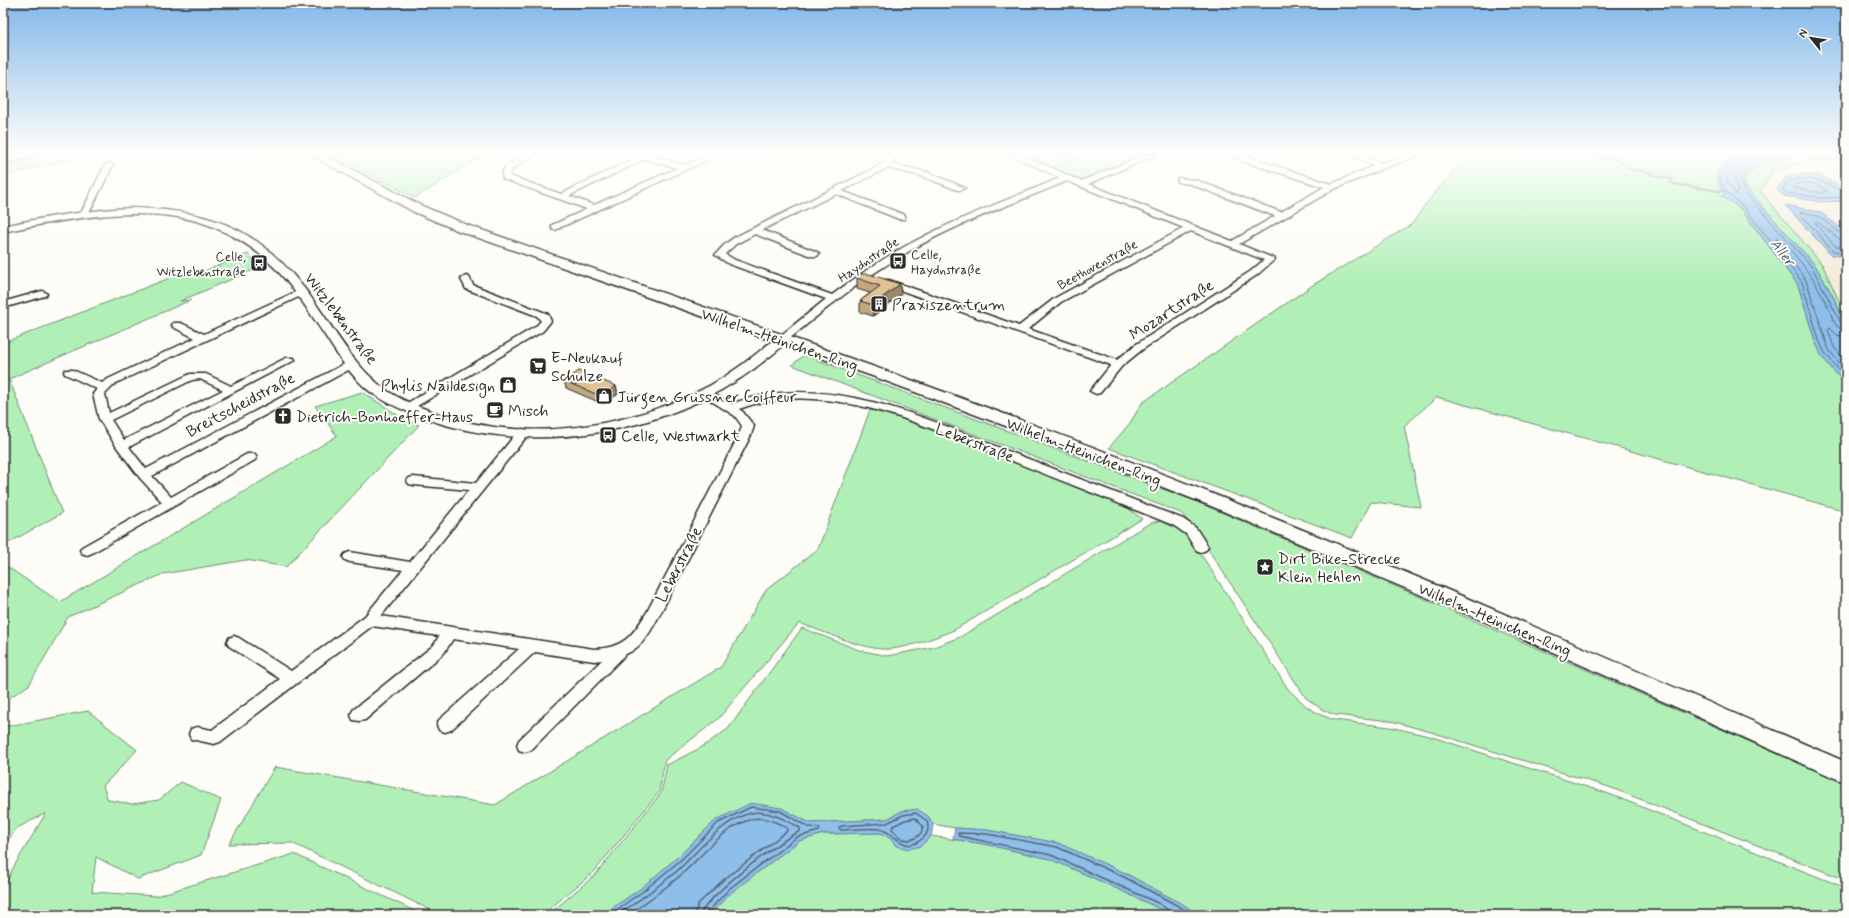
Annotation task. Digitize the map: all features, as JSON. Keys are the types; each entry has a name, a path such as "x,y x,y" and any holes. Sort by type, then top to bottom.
{"main road":[{"name":"Wilhelm-Heinichen-Ring","path":"397,197 463,228 783,339 1039,432 1225,505 1490,616 1846,773"}],"street":[{"path":"84,215 93,197"},
{"path":"561,197 593,208"},
{"path":"555,227 617,197"},
{"path":"823,197 732,243 722,250 720,255 732,262 834,299"},
{"path":"849,197 902,217"},
{"name":"Haydnstraße","path":"783,339 834,299 904,251 941,232 1022,197"},
{"path":"1113,197 1232,244 1313,197"},
{"path":"1232,197 1281,215"},
{"name":"Witzlebenstraße","path":"3,229 84,215 125,212 182,215 208,220 254,244 275,261 302,292 352,364 370,384 380,392 430,417 456,424 494,431 523,433 574,430 607,426 651,414 706,393 745,369 783,339"},
{"name":"Beethovenstraße","path":"1021,329 1058,300 1190,228"},
{"path":"756,231 814,254"},
{"name":"Mozartstraße","path":"1096,391 1118,364 1139,347 1254,273 1270,259 1232,244"},
{"path":"867,275 1118,364"},
{"path":"408,407 539,329 546,321 544,316 540,314 469,287 466,279"},
{"path":"170,503 144,475 122,446 106,418 99,394 103,388 112,381 302,292"},
{"path":"3,304 42,294"},
{"path":"177,325 203,338"},
{"name":"Breitscheidstraße","path":"122,446 290,360"},
{"name":"Breitscheidstraße","path":"144,475 352,364"},
{"path":"69,372 103,388"},
{"name":"Breitscheidstraße","path":"106,418 190,377 202,376 231,390"},
{"name":"Leberstraße","path":"525,745 620,652 632,645 641,634 745,435 748,426 743,418 731,408 706,393"},
{"name":"Leberstraße","path":"731,408 754,399 784,395 870,405 903,414 1178,522 1191,531 1201,547"},
{"path":"197,734 214,737 370,620 523,433"},
{"path":"87,550 251,457"},
{"path":"413,481 479,487"},
{"path":"350,558 414,567"},
{"name":"Leberstraße","path":"370,620 594,655 620,652"},
{"path":"359,716 439,649 450,632"},
{"path":"234,642 292,679"},
{"path":"445,725 533,645"}],"shaded area":[{"path":"1765,197 1846,197 1846,304 1839,302 1822,264"}],"green space":[{"path":"1432,197 1723,197 1740,208 1798,285 1815,341 1835,373 1846,384 1846,511 1437,397 1404,426 1421,507 1371,502 1352,538 1109,448 1130,423 1142,403 1313,285 1412,224"},
{"path":"1754,197 1765,197 1822,264 1839,301 1846,304 1846,326 1834,298 1815,265"},
{"path":"248,254 261,267 180,301 191,300 9,379 62,513 3,546 3,343 185,272 199,273"},
{"path":"804,355 1190,499 1411,593 1846,784 1846,880 1609,787 1391,721 1335,715 1323,710 1306,698 1198,534 1181,513 792,365"},
{"path":"362,392 404,419 419,425 286,567 246,560 163,574 68,617 29,685 3,702 3,564 60,602 337,436 315,406"},
{"path":"870,410 900,418 1124,505 1142,519 954,630 922,642 898,648 880,649 844,640 799,623 718,719 665,760 659,792 594,872 542,915 441,915 292,843 229,844 275,767 495,805 721,667 766,590 818,549"},
{"path":"1165,521 1182,531 1204,559 1288,689 1307,707 1334,720 1390,727 1429,736 1609,794 1846,888 1846,915 1198,915 1184,905 1125,873 1058,843 987,830 955,828 933,824 928,816 902,811 887,819 810,823 781,808 716,820 679,856 640,889 602,915 548,915 596,874 661,793 667,765 702,747 728,729 802,628 859,650 887,656 934,647 960,637 1145,526 1153,522"},
{"path":"88,711 137,750 103,786 108,800 132,804 159,800 181,782 221,800 201,855 138,879 96,857 92,892 156,896 294,854 423,915 3,915 3,890 13,868 46,813 17,828 3,847 3,727"},
{"path":"881,833 890,838 896,846 921,846 931,836 984,844 1050,859 1158,908 1169,915 708,915 733,891 799,841 823,834"}],"water":[{"name":"Aller","path":"1722,197 1754,197 1815,265 1834,298 1846,326 1846,384 1821,355 1815,341 1798,285 1740,208"},
{"path":"1789,197 1846,197 1846,201 1822,202"},
{"path":"1785,205 1820,212 1846,232 1846,256 1831,255"},
{"path":"751,803 781,808 810,823 887,819 902,811 917,809 928,816 933,824 931,836 921,846 909,849 896,846 890,838 881,833 823,834 799,841 733,891 708,915 602,915 640,889 679,856 716,820"},
{"path":"955,828 987,830 1058,843 1125,873 1184,905 1198,915 1169,915 1158,908 1107,884 1050,859 984,844 953,839"}],"building":[{"path":"860,274 869,274 900,284 873,305 860,301 880,286 857,278"},
{"path":"579,371 616,386 601,396 564,381"}],"place":[{"name":"Celle, Haydnstraße","path":"898,261"},
{"name":"Celle, Witzlebenstraße","path":"259,263"},
{"name":"Praxiszentrum","path":"879,304"},
{"name":"E-Neukauf Schulze","path":"538,366"},
{"name":"Phylis Naildesign","path":"508,385"},
{"name":"Jürgen Grüssner Coiffeur","path":"604,396"},
{"name":"Misch","path":"495,410"},
{"name":"Dietrich-Bonhoeffer-Haus","path":"283,416"},
{"name":"Celle, Westmarkt","path":"608,435"},
{"name":"Dirt Bike-Strecke Klein Hehlen","path":"1265,567"}]}
